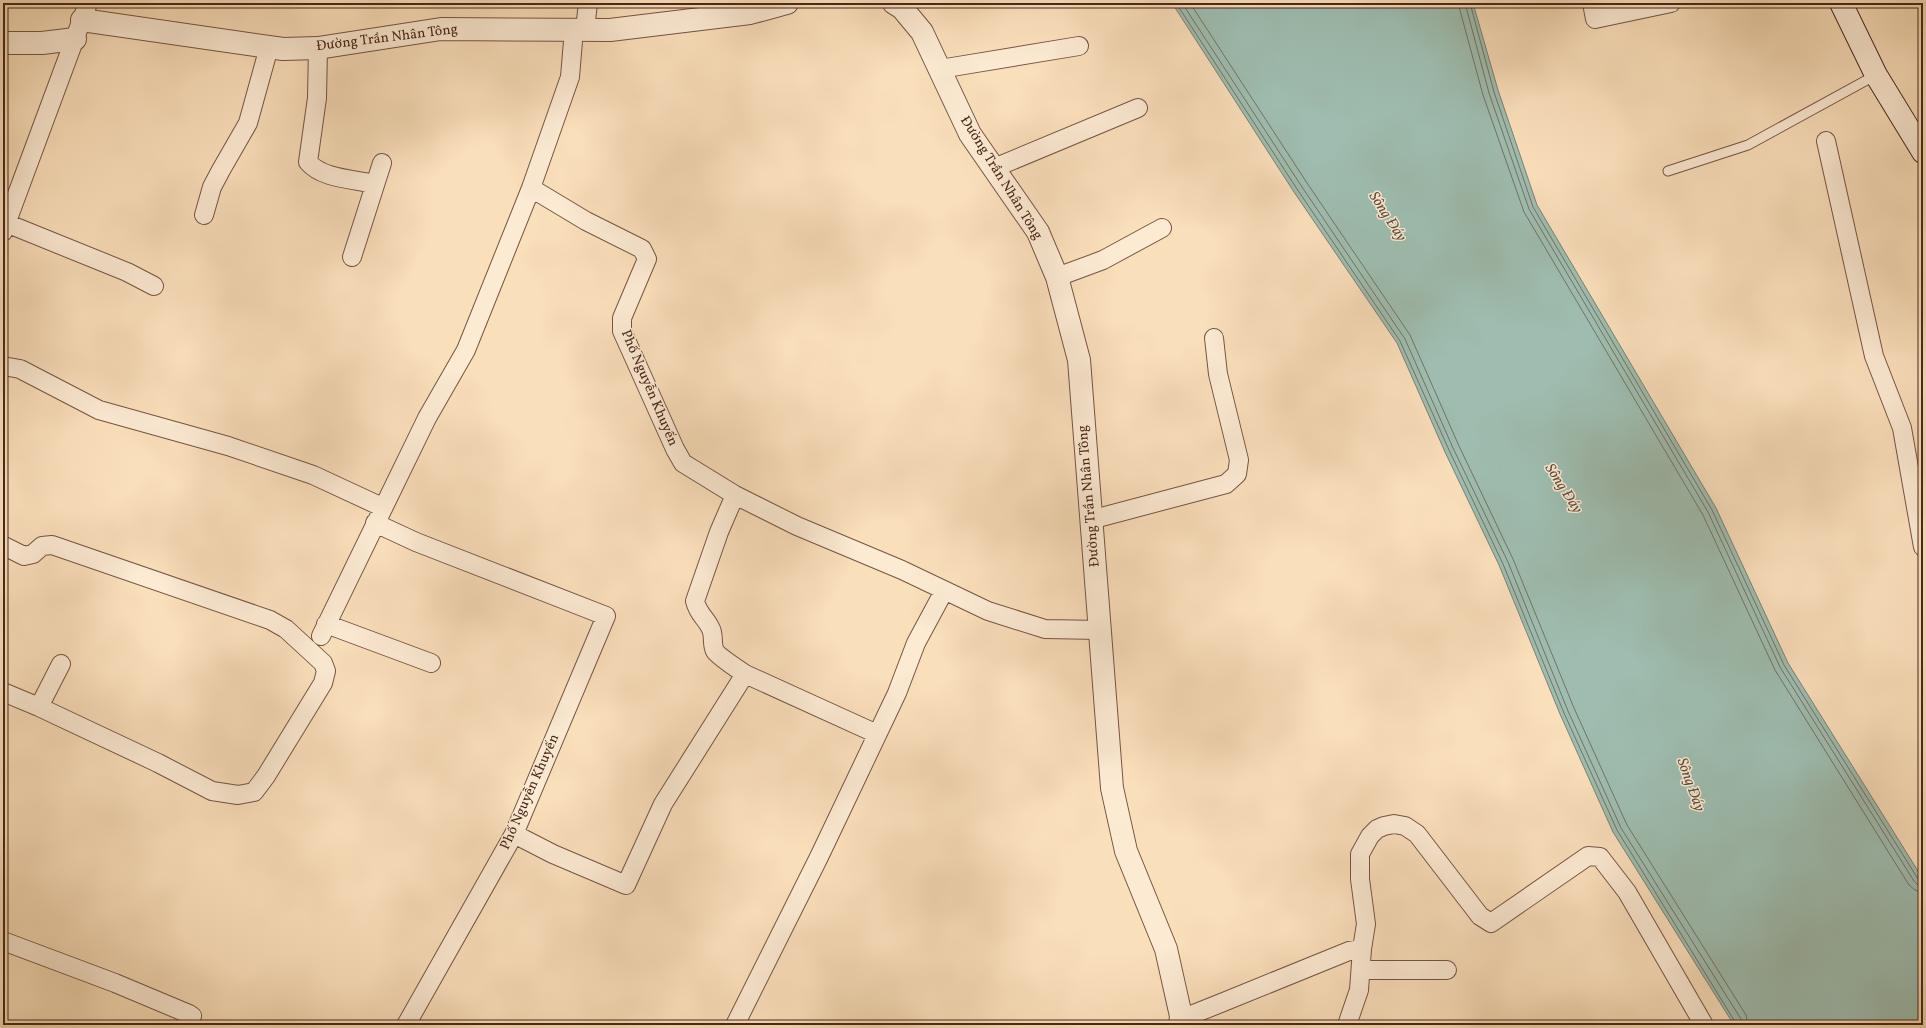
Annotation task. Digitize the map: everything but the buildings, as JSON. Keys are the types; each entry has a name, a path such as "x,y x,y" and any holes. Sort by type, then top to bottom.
{"street":[{"path":"431,663 324,630 427,418 466,350 531,188 570,77 580,29 588,3"},
{"name":"Đường Trần Nhân Tông","path":"3,43 42,42 82,21 283,49 318,48 441,29 610,30 750,13 786,3"},
{"path":"1592,3 1595,19 1671,3"},
{"path":"1841,3 1876,75 1923,152"},
{"name":"Đường Trần Nhân Tông","path":"901,5 922,32 970,134 1038,232 1056,277 1077,351 1090,520 1101,630 1112,788 1126,851 1166,949 1181,1021"},
{"path":"82,21 5,227 127,272 154,286"},
{"path":"940,69 1079,46"},
{"path":"204,215 218,175 250,119 269,47"},
{"path":"318,48 317,98 308,162 314,168 326,174 375,184"},
{"path":"994,168 1138,108"},
{"path":"1826,141 1874,356 1902,428 1923,547"},
{"path":"352,257 382,163"},
{"name":"Phố Nguyễn Khuyến","path":"531,188 586,221 642,249 647,259 622,318 622,331 675,449 683,463 735,495"},
{"path":"1056,277 1103,260 1162,228"},
{"path":"1090,520 1226,484 1237,474 1239,460 1218,374 1214,338"},
{"path":"3,366 20,369 100,410 228,446 313,475 379,515"},
{"path":"878,734 745,674 716,652 713,643 713,633 710,626 697,610 695,601 719,532 735,495 797,526 902,570 988,611 1045,629 1101,630"},
{"name":"Phố Nguyễn Khuyến","path":"379,515 416,542 606,616 514,834 406,1025"},
{"path":"3,547 24,556 33,554 42,546 52,545 253,614 286,629 323,663 326,671 323,683 266,776 254,792 238,795 212,791 158,763 39,707 3,692"},
{"path":"735,1025 820,858 897,694 916,643 944,591"},
{"path":"39,707 61,664"},
{"path":"514,834 553,854 626,885 663,804 745,674"},
{"path":"1347,1025 1359,990 1366,915 1360,879 1360,854 1370,836 1377,829 1394,824 1405,826 1417,834 1480,916 1492,923 1588,856 1594,855 1600,857 1627,892 1704,1025"},
{"path":"3,941 115,983 189,1014 192,1016 188,1025"},
{"path":"1181,1021 1191,1015 1349,951 1362,949"},
{"path":"1361,970 1447,970"}],"lane":[{"path":"1668,171 1748,145 1876,75"}],"water":[{"name":"Sông Đáy","path":"1172,3 1473,3 1498,90 1537,205 1716,508 1788,663 1923,879 1923,1025 1734,1025 1613,832 1560,714 1499,565 1445,452 1397,343 1294,192"}]}
